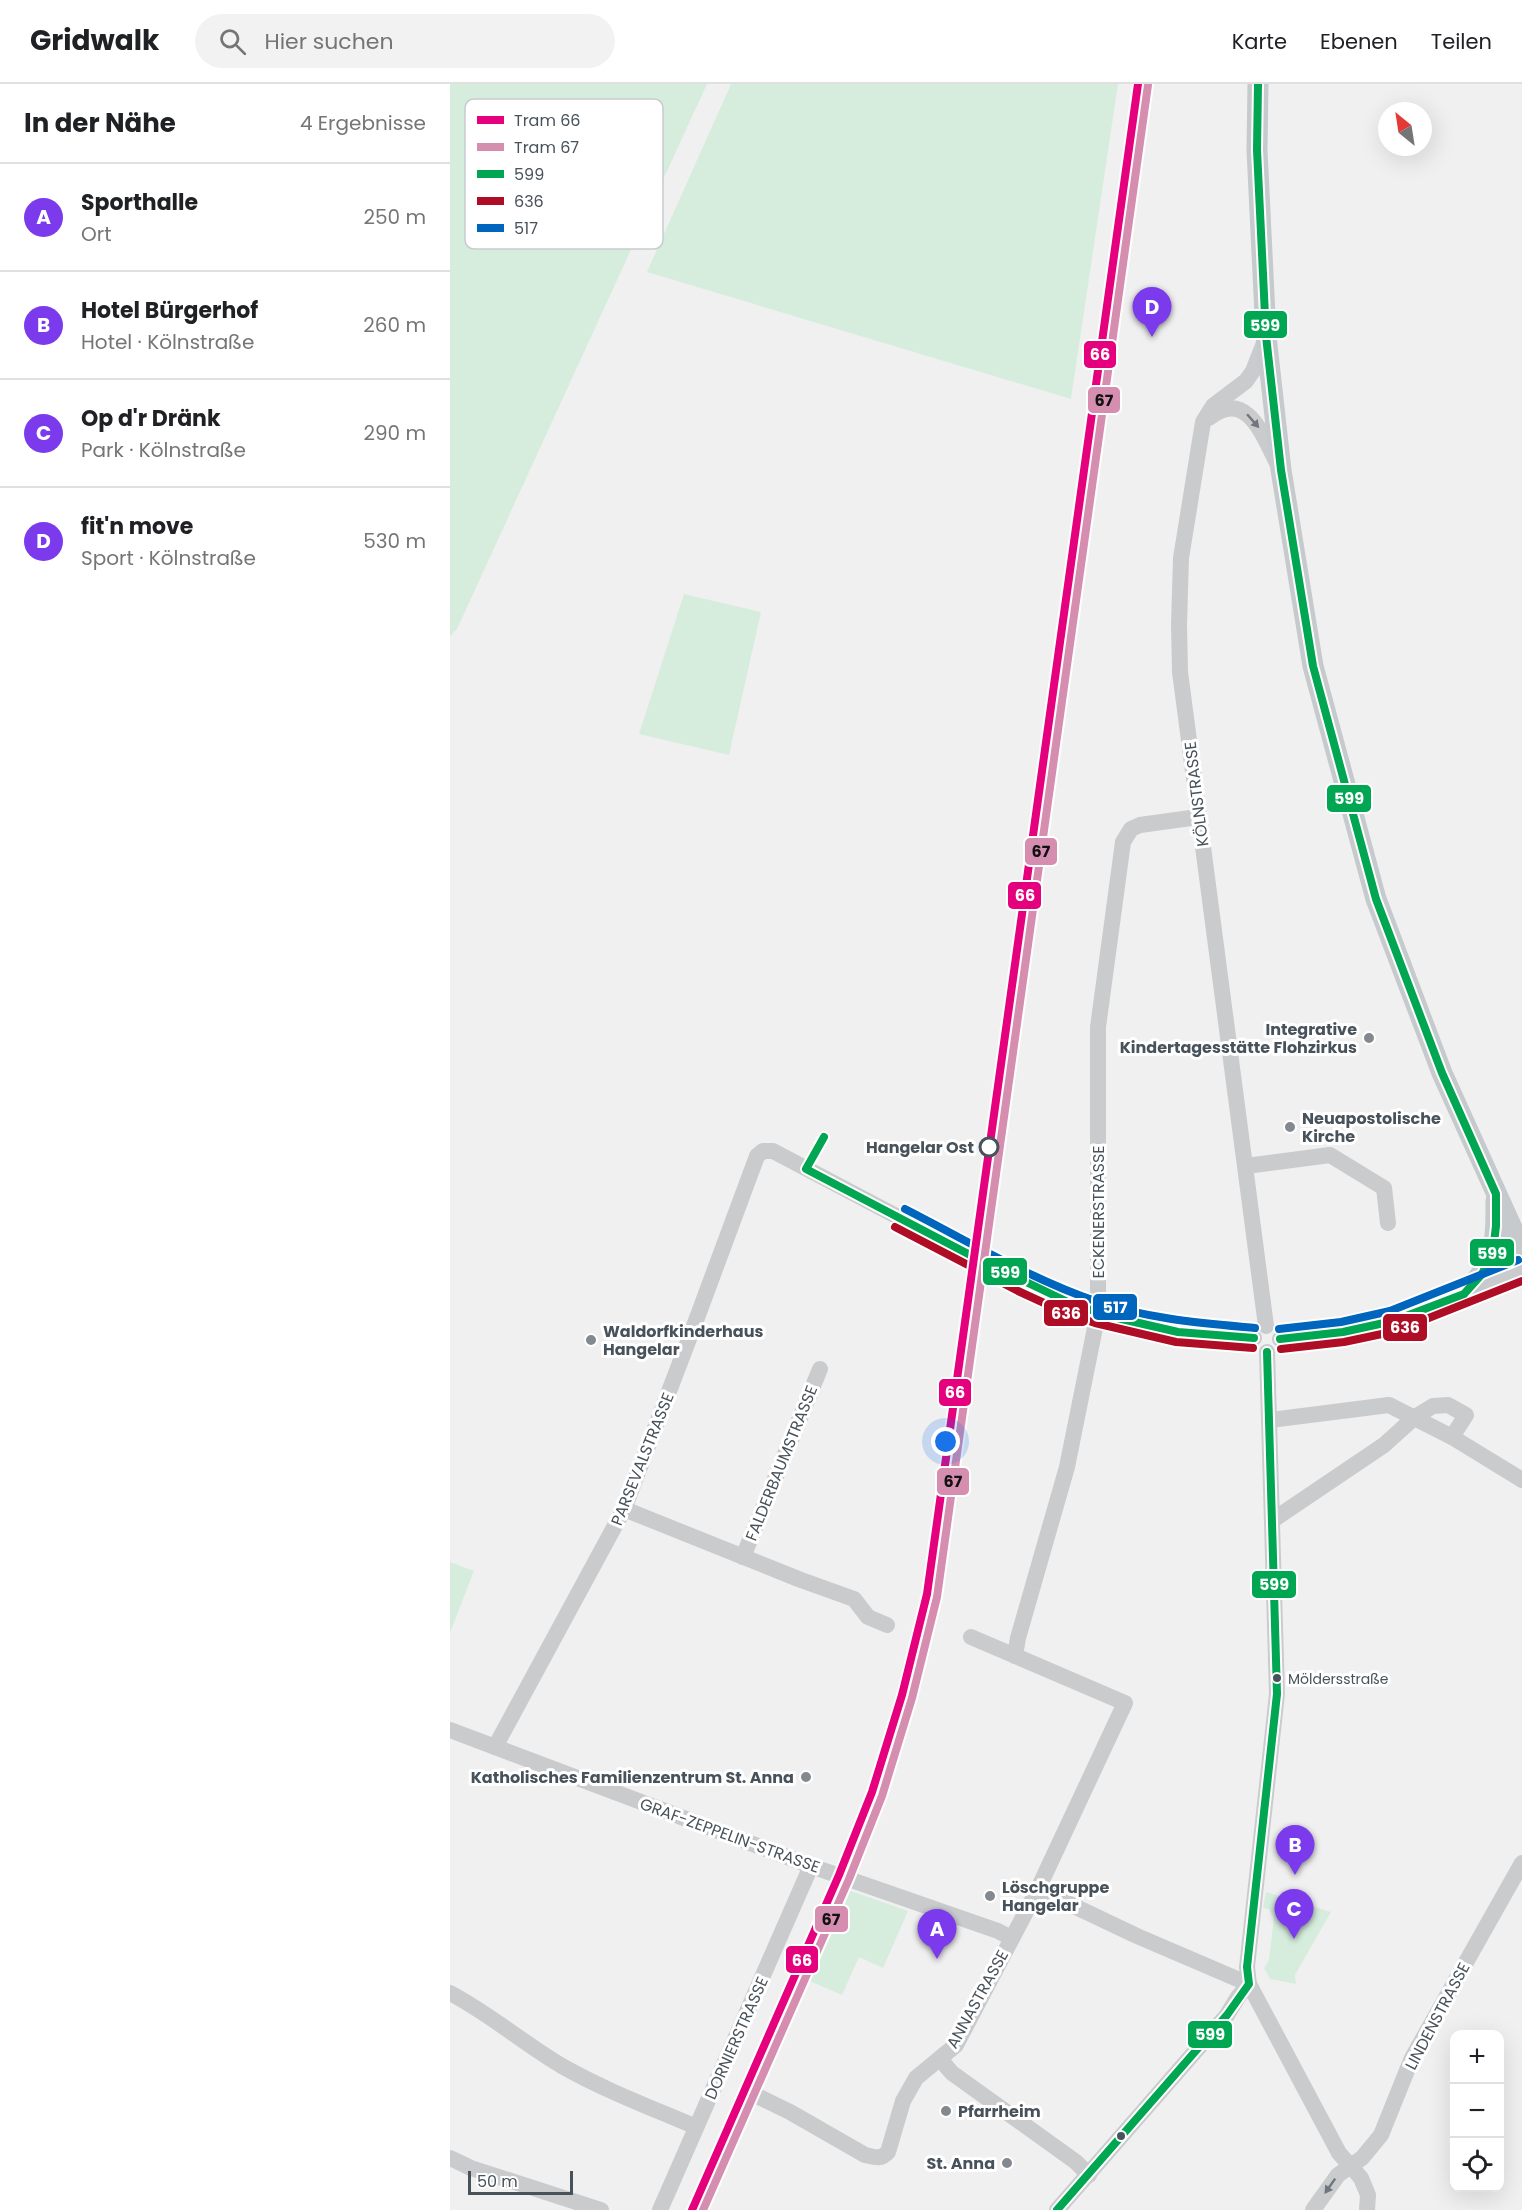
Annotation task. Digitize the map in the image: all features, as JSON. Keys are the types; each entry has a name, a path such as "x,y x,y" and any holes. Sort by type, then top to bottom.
{"main road":[{"path":"1258,84 1257,150 1266,336 1281,470 1313,666 1376,899 1442,1073 1522,1250"},
{"path":"1464,1294 1482,1274 1493,1251 1496,1194"}],"street":[{"path":"1203,422 1213,406 1246,381 1266,336"},
{"path":"1203,422 1217,411 1241,410 1255,419 1281,470"},
{"name":"KÖLNSTRASSE","path":"1203,422 1181,558 1180,672 1246,1166 1260,1332"},
{"name":"ECKENERSTRASSE","path":"1015,1656 1018,1638 1067,1467 1098,1313 1098,1027 1123,842 1131,829 1140,825 1198,817"},
{"name":"PARSEVALSTRASSE","path":"495,1747 624,1509 757,1156 764,1151 773,1151 974,1257 1072,1304 1098,1313"},
{"path":"1246,1166 1330,1155 1384,1188 1388,1224"},
{"path":"1280,1339 1343,1332 1393,1321 1522,1270"},
{"path":"1098,1313 1178,1332 1260,1332 1274,1328 1280,1339 1278,1346 1267,1352"},
{"path":"1260,1332 1256,1346 1267,1352"},
{"path":"1267,1352 1277,1694 1247,1967 1249,1984 1339,2153 1361,2178 1368,2194 1367,2210"},
{"name":"FALDERBAUMSTRASSE","path":"743,1557 820,1369"},
{"path":"1270,1420 1389,1405 1452,1437 1522,1480"},
{"path":"1272,1520 1384,1445 1415,1417 1433,1406 1448,1405 1466,1414 1452,1437"},
{"name":"FALDERBAUMSTRASSE","path":"624,1509 854,1599 868,1617 887,1625"},
{"path":"971,1637 1015,1656"},
{"name":"ANNASTRASSE","path":"757,2096 865,2155 885,2157 898,2114 916,2078 956,2045 1038,1889 1125,1703 1015,1656"},
{"name":"GRAF-ZEPPELIN-STRASSE","path":"450,1730 811,1866 998,1931 1011,1938"},
{"name":"LINDENSTRASSE","path":"1313,2210 1338,2175 1362,2158 1380,2135 1412,2058 1522,1863"},
{"name":"DORNIERSTRASSE","path":"660,2210 811,1866"},
{"path":"1038,1889 1137,1936 1249,1984"},
{"path":"1057,2210 1227,2015 1249,1984"},
{"path":"450,1993 489,2015 530,2046 565,2067 595,2083 696,2127"},
{"path":"940,2060 952,2073 1076,2162 1089,2175"},
{"path":"450,2158 480,2171 601,2210"}],"green space":[{"path":"450,84 707,84 663,180 663,99 465,99 465,249 631,249 457,629 450,636"},
{"path":"731,84 1118,84 1071,399 647,272 657,249 663,249 663,236"},
{"path":"684,594 761,612 729,755 639,734"},
{"path":"450,1562 474,1571 450,1633"},
{"path":"845,1889 908,1911 883,1968 859,1957 842,1995 805,1979"},
{"path":"1266,1892 1331,1912 1295,1975 1296,1984 1270,1979 1264,1968 1269,1960 1274,1918 1269,1909 1263,1908"}],"tram line":[{"name":"66","path":"692,2210 839,1875 872,1792 902,1695 927,1594 1138,84"},
{"name":"67","path":"703,2210 849,1879 882,1796 912,1698 937,1597 1148,85"}],"transit line":[{"name":"599","path":"1258,84 1257,150 1266,336 1281,470 1313,666 1376,899 1442,1073 1496,1194 1493,1251 1482,1274 1464,1294 1393,1321 1343,1332 1280,1339"},
{"name":"599","path":"824,1137 806,1169 974,1257 1072,1304 1113,1317 1178,1332 1254,1338"},
{"name":"517","path":"905,1209 1024,1271 1098,1302 1137,1313 1255,1328"},
{"name":"636","path":"895,1227 1018,1291 1068,1314 1095,1323 1176,1342 1253,1348"},
{"name":"517","path":"1279,1329 1341,1322 1390,1311 1518,1260"},
{"name":"636","path":"1281,1349 1344,1342 1396,1331 1522,1281"},
{"name":"599","path":"1057,2210 1227,2015 1249,1984 1247,1967 1277,1694 1267,1352"}],"place":[{"name":"fit'n move","path":"1152,337"},
{"name":"Integrative Kindertagesstätte Flohzirkus","path":"1369,1038"},
{"name":"Neuapostolische Kirche","path":"1290,1127"},
{"name":"Hangelar Ost","path":"989,1147"},
{"name":"Waldorfkinderhaus Hangelar","path":"591,1340"},
{"name":"Möldersstraße","path":"1277,1678"},
{"name":"Katholisches Familienzentrum St. Anna","path":"806,1777"},
{"name":"Hotel Bürgerhof","path":"1295,1875"},
{"name":"Löschgruppe Hangelar","path":"990,1896"},
{"name":"Op d'r Dränk","path":"1294,1939"},
{"name":"Sporthalle","path":"937,1959"},
{"name":"Pfarrheim","path":"946,2111"},
{"name":"St. Anna","path":"1007,2163"}]}
